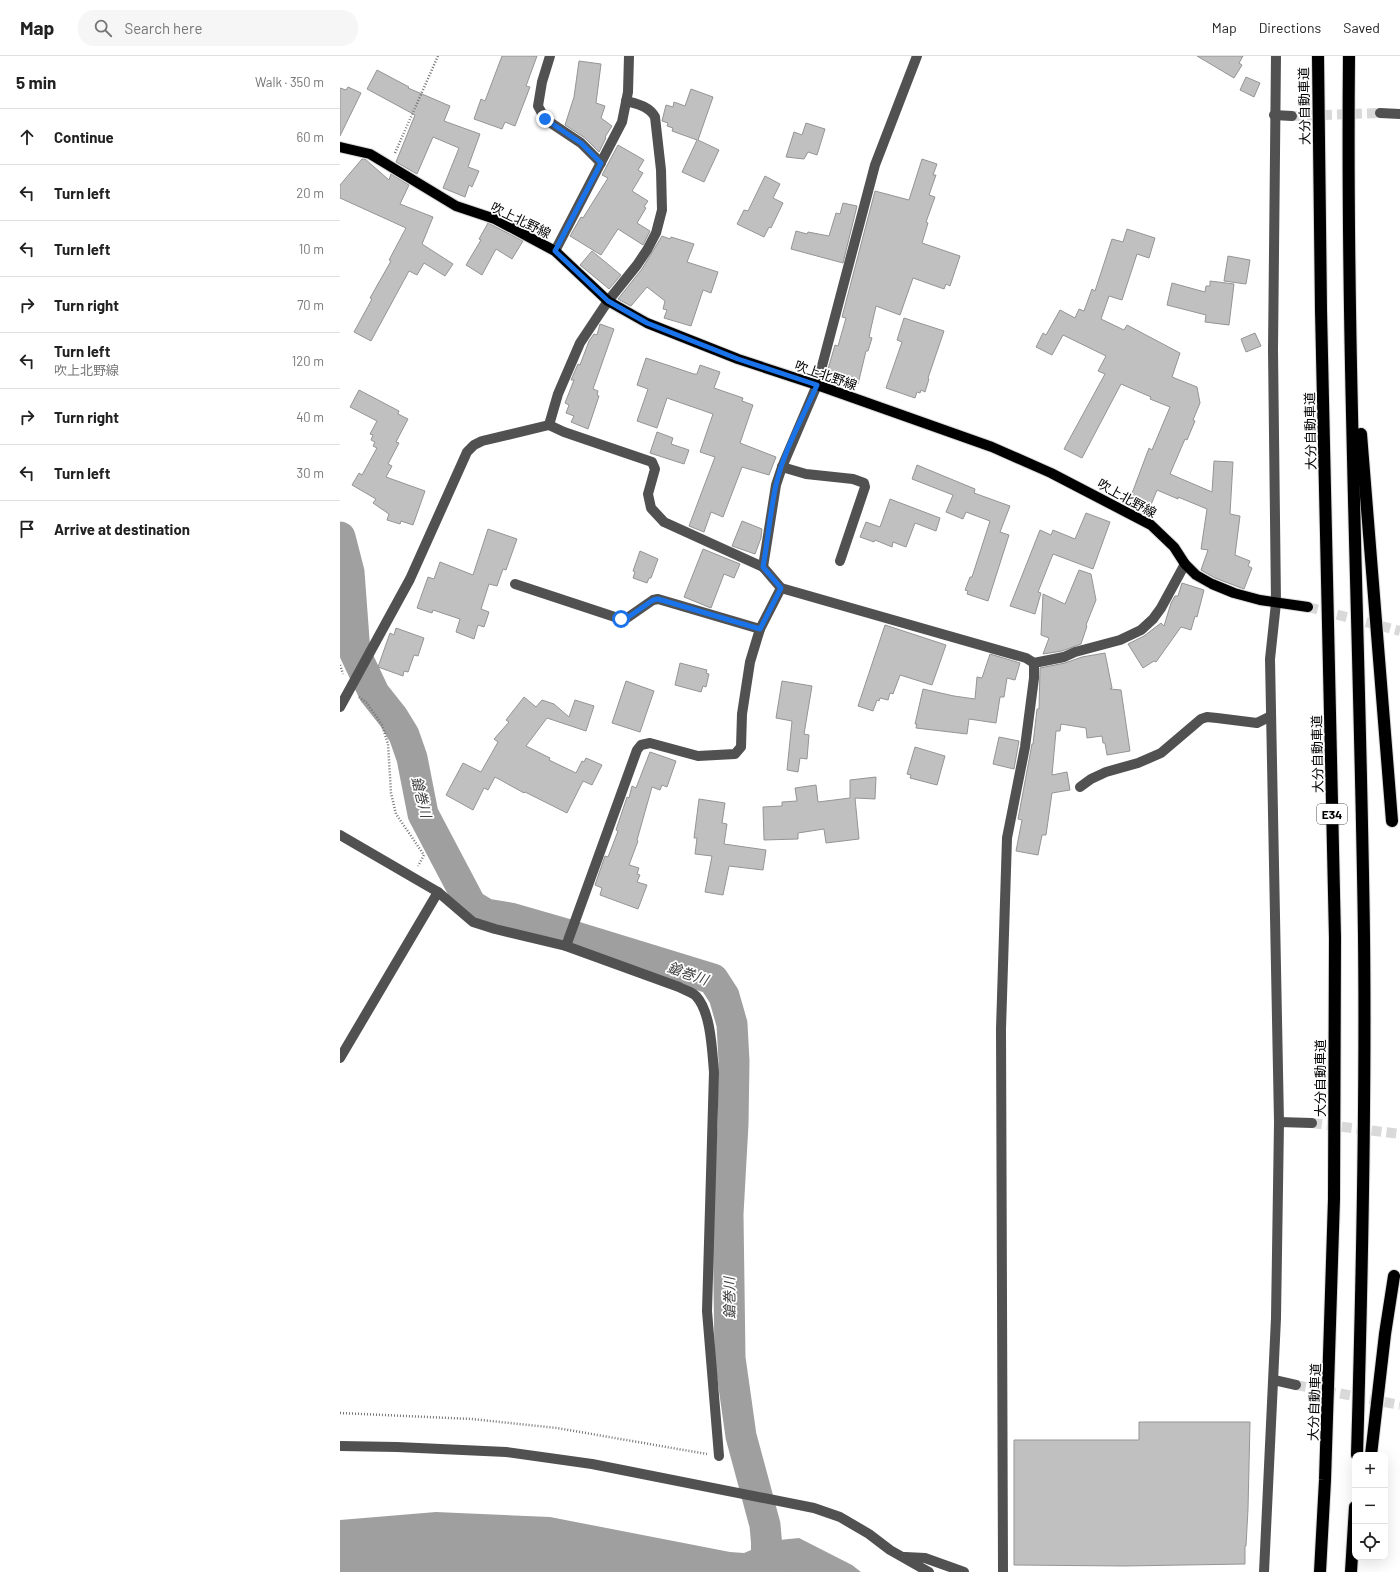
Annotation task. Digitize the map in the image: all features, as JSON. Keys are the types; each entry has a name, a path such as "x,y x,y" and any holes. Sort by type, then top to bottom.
{"highway":[{"name":"大分自動車道","path":"1318,56 1321,295 1334,938 1334,1199 1325,1480 1320,1572"},
{"name":"E34","path":"1349,56 1351,311 1364,938 1364,1198 1357,1452"},
{"path":"1351,311 1392,821"},
{"path":"1371,1452 1385,1334 1394,1276"},
{"path":"1351,1572 1354,1524"},
{"path":"1357,1572 1359,1560"}],"main road":[{"name":"吹上北野線","path":"340,147 370,154 456,206 495,219 555,251 608,301 647,323 738,359 817,385 992,447 1051,473 1151,525 1174,547 1185,564 1196,575 1234,593 1276,603 1308,607"}],"street":[{"path":"550,56 542,82 538,106 545,119 581,143 601,163"},
{"path":"555,251 622,122 628,92 629,56"},
{"path":"763,567 776,485 782,467 817,385 874,165 917,56"},
{"path":"1264,1572 1274,1380 1279,1122 1270,659 1276,603 1273,350 1274,115 1276,56"},
{"path":"549,425 558,394 580,343 608,301 647,250 656,233 662,210 661,170 655,117 651,111 645,107 626,101"},
{"path":"1380,114 1400,114"},
{"path":"1274,115 1292,116"},
{"path":"340,707 410,579 467,452 474,445 482,441 549,425 564,432 652,462 655,469 648,494 651,508 664,522 763,567 781,588 1026,658 1034,663 1064,657 1075,652 1120,640 1140,630 1153,620 1185,564"},
{"path":"782,467 806,474 853,479 864,482 865,487 840,561"},
{"path":"515,584 621,619 627,618 653,600 658,599 760,629"},
{"path":"566,946 634,758 641,745 650,743 698,756 735,754 741,747 742,714 750,662 760,629 781,588"},
{"path":"1003,1572 1002,1029 1006,846 1025,748 1034,678 1034,663"},
{"path":"1080,787 1091,779 1106,772 1138,764 1161,753 1201,719 1207,717 1257,724 1271,716"},
{"path":"340,835 438,892 473,922 495,929 566,946 695,995 705,1012 714,1072 707,1311 719,1456"},
{"path":"340,1058 438,892"},
{"path":"1279,1122 1312,1123"},
{"path":"1274,1380 1296,1385"},
{"path":"340,1446 506,1452 592,1464 789,1502 814,1508 840,1517 902,1557 929,1572"},
{"path":"902,1557 925,1558 964,1572"}],"path":[{"path":"389,166 438,56"},
{"path":"340,665 350,690 367,703 382,725 388,744 391,793 396,814 424,855 412,877"},
{"path":"340,1414 472,1419 557,1428 719,1456"}],"shaded area":[{"path":"436,1512 550,1517 730,1552 744,1553 751,1550 751,1543 799,1538 852,1565 861,1572 340,1572 340,1520"}],"building":[{"path":"502,56 537,56 526,86 530,87 515,126 505,122 502,129 474,119 481,99 485,101"},
{"path":"1197,56 1243,56 1239,63 1242,65 1234,78"},
{"path":"579,61 601,64 596,103 605,106 601,118 612,126 605,137 606,138 599,152 585,138 565,125 574,97"},
{"path":"377,70 409,87 408,88 450,106 444,121 480,134 468,167 479,171 472,187 469,185 465,197 443,188 459,148 433,137 417,174 396,162 415,115 367,89"},
{"path":"1246,77 1260,83 1254,97 1240,90"},
{"path":"348,87 361,93 340,136 340,88 346,90"},
{"path":"691,89 713,97 698,140 719,150 704,182 682,172 697,140 672,131 673,128 667,126 668,123 662,121 666,105 673,107 674,102 685,106"},
{"path":"806,123 825,129 817,155 808,152 804,159 786,157 794,132 802,135"},
{"path":"618,145 644,160 638,170 643,173 632,191 648,201 644,207 646,208 637,223 650,231 643,245 618,229 601,255 570,236 581,217 583,218 608,178 602,175"},
{"path":"362,159 365,159 389,180 391,174 409,185 400,204 433,217 422,244 453,264 445,276 424,263 417,275 409,271 371,341 354,332 372,299 370,298 391,261 389,260 406,228 340,198 340,185"},
{"path":"922,159 937,164 933,175 936,175 929,195 935,197 926,222 928,223 922,243 960,256 950,286 946,284 944,289 913,278 900,315 876,306 869,337 872,338 868,351 866,351 858,384 826,376 835,345 838,346 846,318 842,317 875,191 909,200"},
{"path":"765,176 780,184 773,198 783,203 771,228 769,227 764,237 737,224 744,210 748,211"},
{"path":"843,203 857,206 843,263 791,249 796,231 807,234 808,232 829,236 836,213 840,214"},
{"path":"488,223 523,241 512,259 496,249 482,275 466,265 481,240 479,239"},
{"path":"1127,229 1155,238 1149,258 1137,254 1122,300 1109,296 1101,319 1124,330 1127,325 1180,353 1172,377 1197,387 1200,403 1193,420 1195,421 1187,440 1185,439 1170,474 1212,492 1214,461 1233,462 1230,514 1240,516 1235,555 1250,561 1248,566 1252,568 1244,589 1215,578 1201,570 1208,550 1201,549 1207,509 1157,490 1148,512 1128,504 1149,448 1152,450 1170,407 1150,399 1151,397 1121,384 1082,458 1064,449 1105,374 1098,371 1106,356 1063,335 1052,355 1036,347 1043,333 1046,335 1060,310 1075,318 1079,309 1084,311 1092,289 1095,291 1112,239 1123,242"},
{"path":"662,236 670,239 671,237 694,244 687,262 718,272 711,293 703,290 691,326 664,318 667,310 663,309 665,301 647,287 631,306 618,299 642,269"},
{"path":"592,251 621,275 609,289 580,265"},
{"path":"1228,256 1250,260 1246,284 1224,281"},
{"path":"1210,281 1234,284 1229,325 1205,322 1206,315 1167,305 1172,283 1205,292 1206,286 1210,286"},
{"path":"904,318 944,331 928,378 925,392 921,390 920,393 917,392 915,398 886,388 902,342 897,340"},
{"path":"600,324 614,329 593,389 598,391 597,395 599,396 588,429 571,422 574,416 566,413 569,405 565,403 574,380 571,380 578,364 580,365 589,341 594,334 597,335"},
{"path":"1255,333 1261,346 1246,352 1241,339"},
{"path":"646,358 694,374 697,374 700,365 720,372 714,388 743,398 742,401 753,405 740,443 776,457 769,475 742,467 723,517 711,512 704,532 689,526 715,457 700,452 713,414 667,398 657,428 637,421 648,389 637,385"},
{"path":"359,390 399,411 398,414 408,419 396,442 399,443 388,464 392,466 386,477 425,491 413,525 401,521 400,524 387,520 389,514 373,503 376,499 352,485 359,473 362,475 377,448 373,446 375,442 371,440 373,435 370,434 377,421 350,407"},
{"path":"657,432 673,438 671,444 689,450 684,464 650,453"},
{"path":"917,465 975,489 974,493 1010,506 1000,532 1009,535 988,601 967,594 968,591 965,590 970,577 972,577 990,521 966,512 963,519 946,512 953,495 912,479"},
{"path":"890,499 940,518 936,531 915,523 906,547 893,542 892,547 875,540 874,542 860,537 866,522 880,527"},
{"path":"1086,513 1110,522 1093,569 1053,554 1038,592 1041,593 1035,614 1010,606 1040,530 1051,535 1053,530 1075,539"},
{"path":"742,521 762,529 761,538 755,554 732,546"},
{"path":"488,529 517,539 506,570 503,569 497,586 489,584 481,609 489,612 484,627 478,625 474,639 456,632 460,619 433,610 432,613 417,608 428,577 434,579 440,562 473,575"},
{"path":"703,549 740,564 734,578 724,574 711,608 684,597"},
{"path":"640,551 658,559 651,578 649,578 647,583 633,578 635,572 633,571"},
{"path":"1079,570 1091,574 1096,600 1086,625 1087,626 1081,644 1062,651 1043,654 1049,638 1041,635 1043,594 1065,604"},
{"path":"1182,583 1204,590 1197,617 1195,616 1191,630 1181,627 1156,662 1154,661 1143,668 1128,644 1144,636 1161,623 1164,626 1171,603 1175,596 1178,596"},
{"path":"885,625 946,645 932,685 900,675 893,694 890,693 888,700 880,698 879,701 877,700 873,711 858,706"},
{"path":"396,628 424,638 418,656 414,655 408,672 404,671 403,676 378,667 390,633 394,635"},
{"path":"1105,653 1112,688 1110,689 1121,690 1130,751 1107,755 1102,736 1087,738 1086,728 1061,724 1060,731 1056,731 1052,775 1067,772 1070,790 1052,793 1046,835 1042,835 1038,855 1016,851 1022,820 1018,819 1033,744 1037,709 1039,709 1040,668 1065,663 1082,657"},
{"path":"990,654 1020,663 1015,680 1007,678 1004,697 1000,697 996,723 969,719 967,734 916,728 917,724 915,724 923,689 975,699 977,677 982,678"},
{"path":"680,663 707,670 706,673 709,674 706,687 703,686 701,692 675,685"},
{"path":"626,681 654,691 640,732 612,723"},
{"path":"782,681 812,686 804,734 809,735 807,759 800,758 798,772 787,770 792,721 776,718"},
{"path":"524,697 536,707 542,700 554,704 569,717 575,700 594,706 586,731 547,718 526,746 550,758 549,760 576,773 582,761 584,762 586,758 602,765 592,785 583,781 567,813 525,792 524,793 495,777 488,790 484,788 473,810 446,795 463,763 481,772 498,742 494,739 509,722 506,720"},
{"path":"999,737 1019,741 1014,769 993,764"},
{"path":"915,747 945,756 937,785 910,778 911,775 907,774"},
{"path":"650,752 676,761 667,787 662,785 660,790 652,787 637,840 638,841 629,865 639,868 637,874 640,875 637,882 647,885 638,909 600,895 602,888 595,885 605,856 608,857 618,831 616,830 627,797 629,798 632,786 636,788"},
{"path":"876,777 875,799 855,798 859,839 826,843 824,829 798,833 798,839 764,840 763,807 782,806 782,802 797,801 795,788 816,785 818,802 850,798 850,780"},
{"path":"699,799 725,803 722,823 727,824 724,844 766,850 763,870 729,866 723,895 705,892 712,856 695,854 697,838 694,838"},
{"path":"1139,1422 1250,1422 1245,1564 1124,1566 1014,1565 1014,1440 1139,1440"}],"waterway":[{"name":"鎗巻川","path":"340,537 349,572 355,653 374,693 393,717 404,735 412,758 423,814 471,905 486,914 510,918 713,979 724,996 732,1024 734,1061 733,1124 728,1214 730,1358 741,1436 765,1525 769,1572"}],"tunnel":[{"path":"1292,116 1380,113"},
{"path":"1308,607 1400,631"},
{"path":"1312,1123 1400,1134"},
{"path":"1296,1385 1400,1405"}],"route":[{"path":"545,119 581,143 601,163 555,251 608,301 647,323 738,359 817,385 792,442 776,485 763,567 781,588 760,629 658,599 653,600 627,618 621,619"}]}
